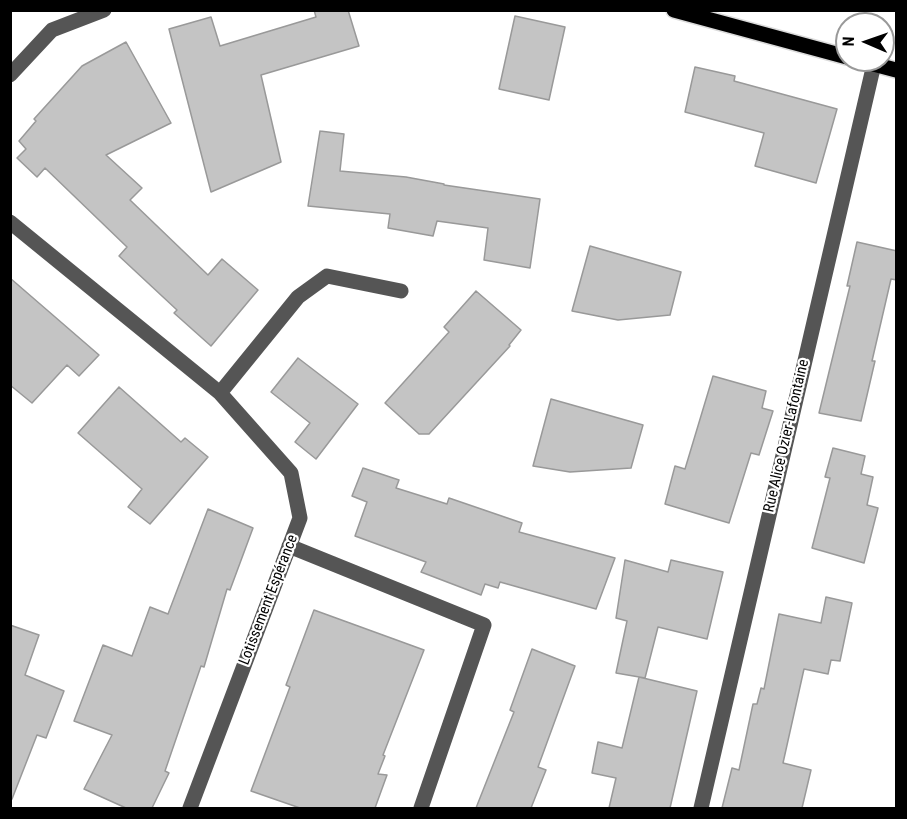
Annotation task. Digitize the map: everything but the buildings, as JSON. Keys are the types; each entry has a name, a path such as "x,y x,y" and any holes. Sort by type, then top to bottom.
{"main road":[{"path":"674,10 835,54"}],"street":[{"path":"10,75 52,30 104,10"},
{"name":"Rue Alice Ozier-Lafontaine","path":"701,808 872,72"},
{"name":"Lotissement Espérance","path":"10,222 220,393 291,473 300,518 190,808"},
{"path":"220,393 298,297 327,276 401,291"},
{"path":"290,546 484,625 421,808"}]}
